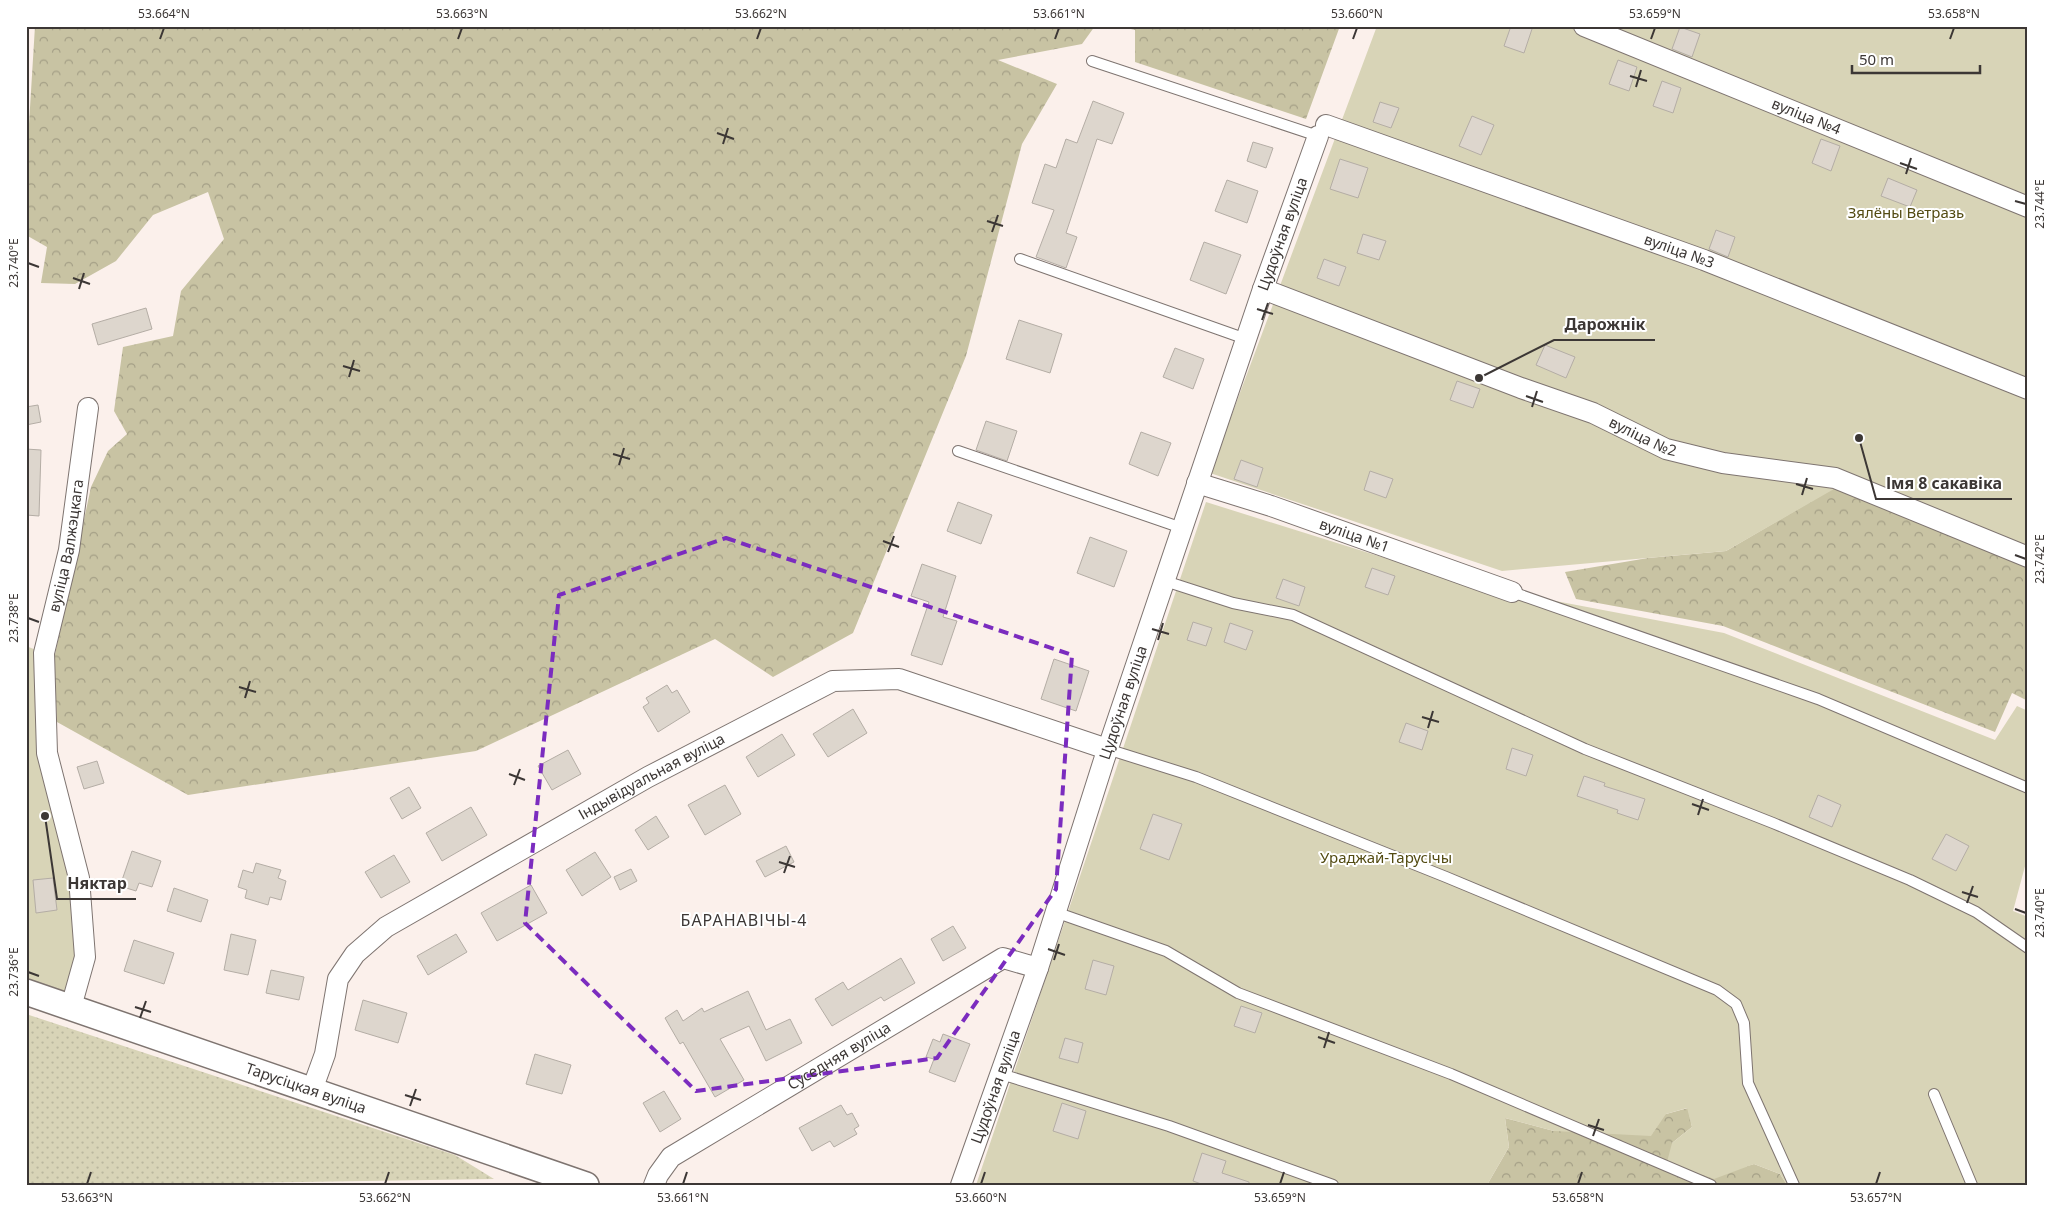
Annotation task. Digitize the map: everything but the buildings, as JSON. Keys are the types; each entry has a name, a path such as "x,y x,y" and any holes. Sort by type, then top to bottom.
{"street":[{"name":"вуліца №4","path":"1584,26 2028,207"},
{"name":"Цудоўная вуліца","path":"961,1185 1038,968 1107,749 1263,289 1322,130"},
{"name":"вуліца №3","path":"1322,130 1704,260 2028,388"},
{"name":"вуліца №2","path":"1263,289 1521,388 1593,413 1666,449 1723,463 1835,478 2028,557"},
{"name":"вуліца Валжэцкага","path":"71,1007 85,957 79,878 47,753 44,654 69,550 88,408"},
{"name":"вуліца №1","path":"1197,483 1271,506 1512,592"},
{"name":"Індывідуальная вуліца","path":"312,1090 325,1054 338,979 355,954 386,927 648,777 833,681 899,679 1107,749"},
{"name":"Суседняя вуліца","path":"654,1185 658,1175 671,1157 1003,958 1038,968"},
{"name":"Тарусіцкая вуліца","path":"26,992 586,1185"}],"lane":[{"path":"1092,61 1322,130"},
{"path":"1020,259 1246,339"},
{"path":"958,451 1182,528"},
{"path":"1165,581 1233,603 1293,615 1585,749 1773,823 1910,880 1976,912 2028,948"},
{"path":"1512,592 1818,700 2028,788"},
{"path":"1107,749 1205,781 1446,877 1717,990 1736,1004 1744,1023 1748,1083 1794,1185"},
{"path":"1055,912 1166,951 1238,993 1451,1074 1712,1185"},
{"path":"1001,1074 1169,1126 1333,1185"},
{"path":"1934,1094 1972,1185"}],"highlighted area":[{"path":"726,538 1072,655 1056,889 937,1058 696,1091 525,923 559,595"}],"green space":[{"path":"35,26 1095,26 1082,44 998,60 1057,84 1022,144 966,356 853,633 773,677 715,639 476,751 188,795 57,722 54,659 91,487 108,451 127,434 114,411 123,347 173,336 181,291 224,239 208,192 153,215 116,261 75,284 41,283 47,247 26,235 26,173"},
{"path":"1118,26 1340,26 1306,119 1135,62 1135,30"},
{"name":"Зялёны Ветразь","path":"1377,26 2028,26 2028,565 1834,489 1726,551 1502,571 1210,473"},
{"path":"1834,488 2028,565 2028,701 2012,693 1995,732 1723,626 1576,599 1565,572 1648,558 1726,551"},
{"name":"Ураджай-Тарусічы","path":"1206,502 1471,585 1724,633 1995,740 2017,706 2028,711 2028,855 2013,911 2028,917 2028,1185 1787,1185 1780,1174 1754,1164 1714,1179 1667,1162 1672,1143 1692,1127 1687,1108 1666,1114 1651,1136 1554,1131 1505,1118 1509,1147 1487,1185 976,1185"},
{"path":"26,646 44,653 44,695 85,957 71,1007 26,992"},
{"path":"26,1014 455,1155 494,1179 245,1183 235,1185 26,1185"},
{"path":"1688,1108 1692,1127 1672,1143 1737,1169 1754,1164 1780,1174 1787,1185 1487,1185 1509,1147 1505,1118 1554,1131 1666,1114"}],"place":[{"name":"Дарожнік","path":"1479,378"},
{"name":"Імя 8 сакавіка","path":"1859,438"},
{"name":"Няктар","path":"45,816"}],"district":[{"name":"БАРАНАВІЧЫ-4","path":"744,920"}]}
